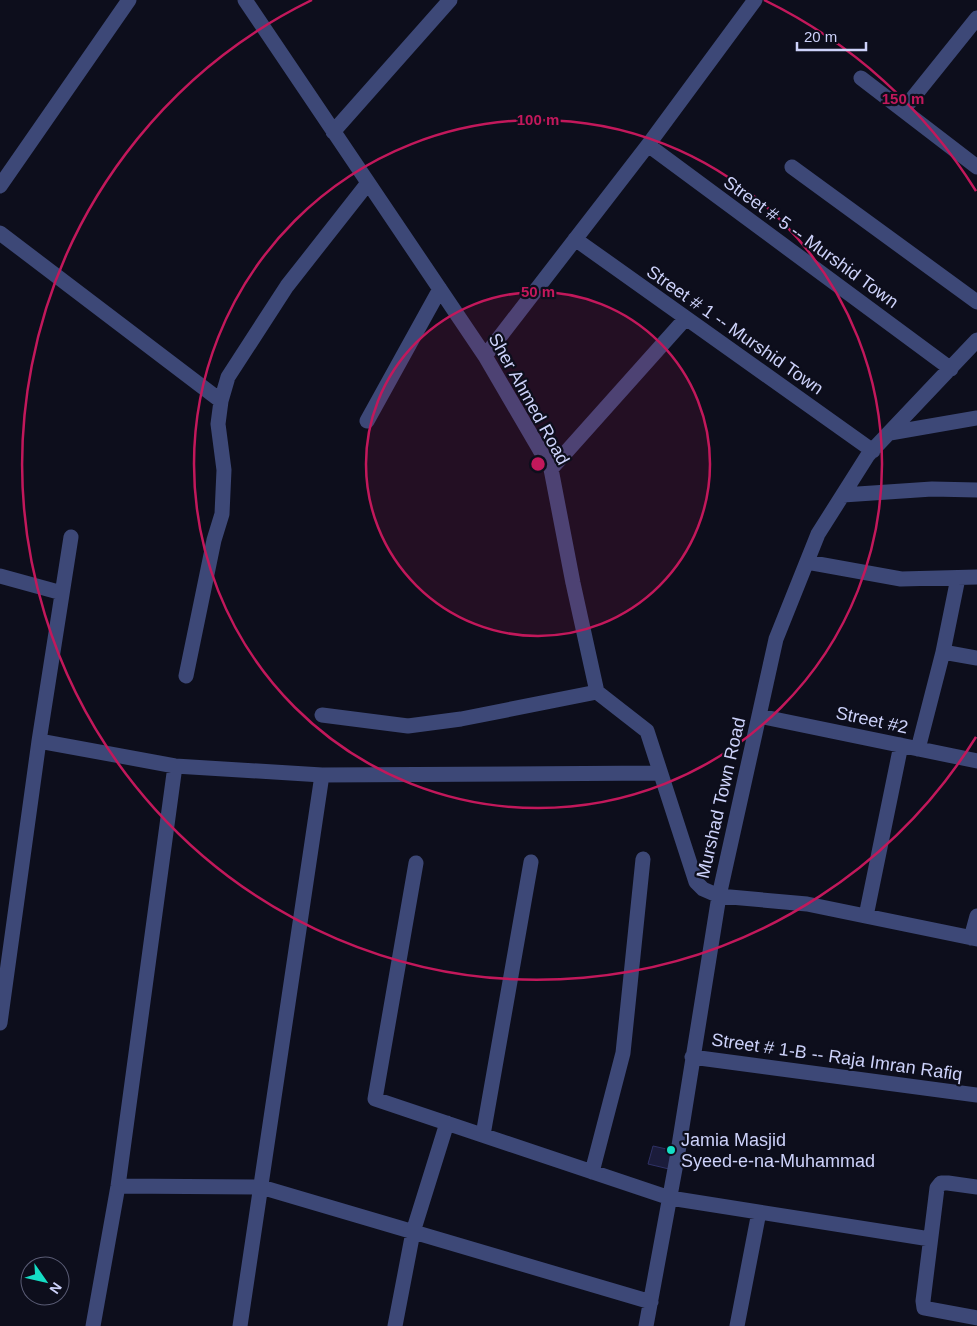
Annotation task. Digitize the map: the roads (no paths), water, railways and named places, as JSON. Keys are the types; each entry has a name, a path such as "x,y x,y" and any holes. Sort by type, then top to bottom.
{"street":[{"path":"0,186 129,0"},
{"name":"Sher Ahmed Road","path":"246,0 485,356 551,469 597,692"},
{"path":"333,132 450,0"},
{"path":"485,356 648,145 756,0"},
{"path":"903,110 977,18"},
{"path":"861,78 977,167"},
{"name":"Street # 5 -- Murshid Town","path":"648,145 951,369"},
{"path":"792,167 977,302"},
{"path":"186,676 214,540 222,514 224,470 218,424 221,401 228,377 287,286 368,183"},
{"path":"0,232 221,401"},
{"name":"Street # 1 -- Murshid Town","path":"575,239 873,451"},
{"path":"367,421 440,289"},
{"path":"551,469 686,318"},
{"name":"Murshad Town Road","path":"646,1326 670,1198 719,896 776,640 818,534 843,495 873,451 977,340"},
{"path":"890,433 977,418"},
{"path":"843,495 932,489 977,490"},
{"path":"0,1023 6,935 71,536"},
{"path":"807,562 901,578 977,577"},
{"path":"0,576 62,593"},
{"path":"918,749 943,652 958,578"},
{"path":"943,652 977,658"},
{"path":"322,714 408,726 461,719 597,692 647,730 696,882 703,889 719,896 807,904 974,938 977,916"},
{"name":"Street #2","path":"759,716 977,761"},
{"path":"39,741 175,766 322,775 660,773"},
{"path":"866,916 901,745"},
{"path":"93,1326 118,1186 175,766"},
{"path":"240,1326 322,775"},
{"path":"592,1172 622,1053 643,859"},
{"path":"483,1135 530,862"},
{"path":"416,863 375,1099 670,1198 930,1239"},
{"name":"Street # 1-B -- Raja Imran Rafiq","path":"692,1057 977,1095"},
{"path":"395,1326 413,1232 447,1123"},
{"path":"977,1187 941,1183 937,1188 923,1301 924,1308 977,1318"},
{"path":"118,1186 261,1187 650,1302"},
{"path":"737,1326 759,1212"}],"place":[{"name":"Jamia Masjid Syeed-e-na-Muhammad","path":"671,1150"}]}
